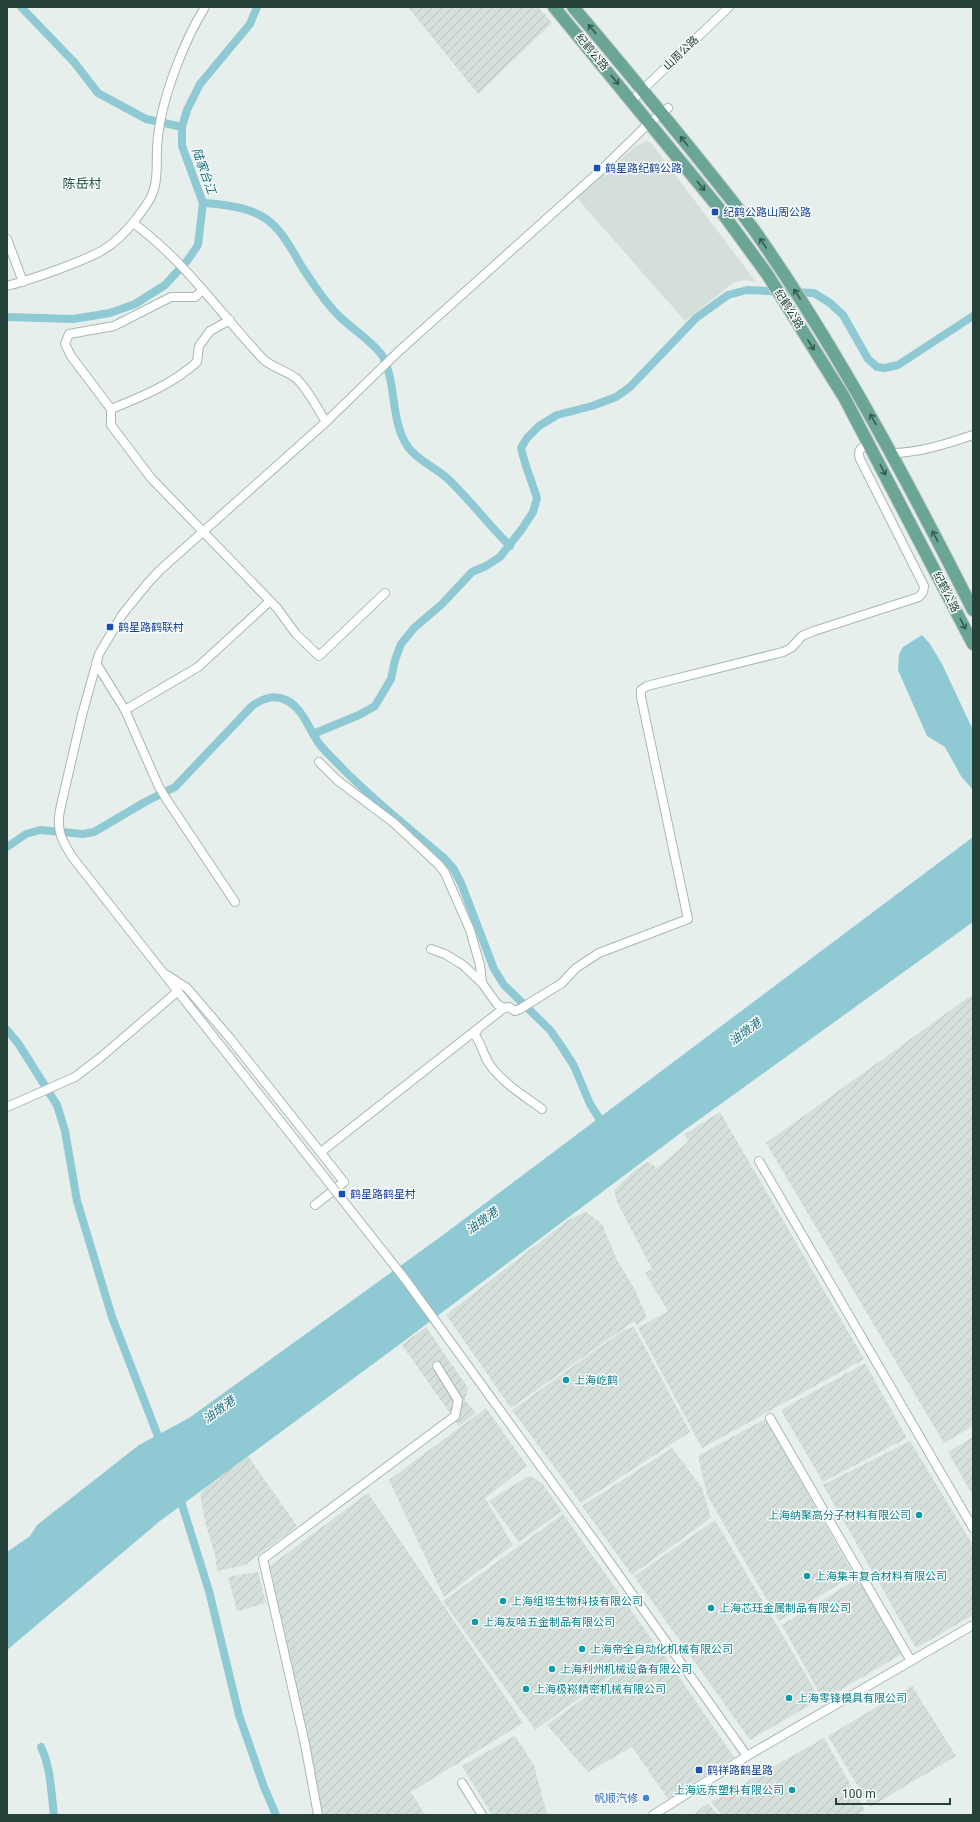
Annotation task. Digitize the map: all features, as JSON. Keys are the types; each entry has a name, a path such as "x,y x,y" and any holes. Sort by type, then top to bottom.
{"main road":[{"name":"纪鹤公路","path":"554,7 632,100 723,213 767,274 844,396 973,644"},
{"name":"纪鹤公路","path":"573,7 643,89 665,111 785,276 809,312 861,397 973,610"}],"street":[{"path":"7,286 23,282 95,255 117,241 133,223 152,196 156,176 158,137 164,105 181,57 205,7"},
{"name":"山周公路","path":"632,100 730,7"},
{"path":"665,111 650,122 601,170 398,352 326,422 203,531 147,584 112,630 99,654 82,715 58,823 61,838 74,858 177,992 405,1279 599,1547 747,1756"},
{"path":"133,223 147,233 173,257 265,360 286,372 305,388 326,422"},
{"path":"7,239 23,282"},
{"path":"203,290 195,297 171,297 114,326 70,334 65,344 71,356 110,409 111,425 151,478 270,601 296,634 319,656 385,593"},
{"path":"110,409 142,397 187,371 197,362 199,346 210,331 230,320"},
{"path":"891,453 941,445 973,435"},
{"path":"431,949 444,954 463,965 482,983 497,1004 504,1008 509,1007 515,1011 562,983 576,968 599,953 688,919 641,697 641,690 647,686 783,652 791,648 802,636 808,633 918,597 924,592 924,586 860,459 859,450 870,444"},
{"path":"125,710 198,667 270,601"},
{"path":"96,663 125,710 159,786 167,800 235,902"},
{"path":"319,762 337,780 394,824 439,865 445,873 470,930 480,965 482,983"},
{"path":"163,973 187,988 230,1037 344,1182 315,1205"},
{"path":"7,1107 76,1077 177,992"},
{"path":"321,1152 477,1031 504,1008"},
{"path":"477,1031 474,1034 479,1040 491,1066 519,1093 542,1109"},
{"path":"759,1161 973,1528"},
{"path":"318,1815 303,1737 263,1560 455,1416 458,1400 437,1366"},
{"path":"770,1418 911,1661"},
{"path":"653,1815 747,1756 973,1625"},
{"path":"462,1783 482,1815"}],"shaded area":[{"path":"408,7 538,7 552,23 478,94"},
{"path":"647,141 652,144 756,282 744,280 733,283 685,321 577,198 636,146"},
{"path":"973,994 973,1426 944,1443 766,1143"},
{"path":"720,1112 864,1359 702,1448 638,1328 668,1311 645,1273 652,1269 617,1202 614,1190 635,1170 648,1162 657,1168 688,1142 685,1134"},
{"path":"586,1212 602,1224 617,1260 634,1288 647,1317 637,1325 634,1321 511,1408 446,1315 568,1220"},
{"path":"426,1327 468,1388 465,1400 476,1413 459,1426 402,1345"},
{"path":"634,1327 690,1432 581,1503 512,1410 625,1329"},
{"path":"865,1363 907,1438 823,1482 781,1410"},
{"path":"486,1408 527,1466 485,1498 513,1545 444,1597 389,1480"},
{"path":"765,1419 854,1575 779,1621 707,1495 698,1456"},
{"path":"973,1437 973,1496 948,1452"},
{"path":"910,1441 973,1545 973,1615 916,1648 823,1485"},
{"path":"672,1448 702,1488 711,1518 632,1575 582,1506"},
{"path":"248,1456 297,1526 245,1565 217,1571 215,1555 206,1525 200,1495 204,1489"},
{"path":"530,1476 542,1483 562,1511 519,1542 489,1501"},
{"path":"368,1493 523,1723 411,1792 425,1815 323,1815 270,1566"},
{"path":"563,1514 655,1644 535,1730 443,1601"},
{"path":"715,1520 820,1699 750,1740 634,1576"},
{"path":"258,1572 266,1603 237,1611 228,1577"},
{"path":"858,1578 902,1654 823,1700 782,1625"},
{"path":"657,1645 734,1757 668,1799 632,1747 588,1772 547,1725"},
{"path":"912,1686 956,1756 870,1807 828,1736"},
{"path":"515,1736 534,1765 547,1815 492,1815 462,1766"},
{"path":"824,1738 865,1810 857,1815 722,1815 711,1802"},
{"path":"708,1803 718,1815 693,1815"}],"water":[{"path":"922,635 930,644 942,664 973,730 973,790 961,776 945,747 927,736 898,670 899,654 903,647"},
{"name":"油墩港","path":"973,837 973,922 686,1129 392,1350 160,1521 7,1650 7,1552 30,1536 37,1525 139,1445 189,1418 439,1238"}],"waterway":[{"path":"21,7 74,62 98,93 146,119 182,127"},
{"name":"陆家台江","path":"7,317 73,319 110,313 135,304 165,285 187,261 198,245 203,203 182,146 182,127 187,110 200,84 250,24 257,7"},
{"path":"203,203 241,208 253,212 262,216 277,229 289,245 319,293 332,309 374,346 383,357 390,379 398,426 408,447 412,452 448,479 510,546"},
{"path":"313,734 359,715 375,706 391,679 395,660 401,644 414,628 442,604 472,572 486,566 500,557 522,529 533,512 537,498 521,448 527,438 539,426 557,415 592,406 616,397 630,387 696,318 728,295 747,290 814,293 830,303 843,315 868,359 877,367 885,368 898,365 973,316"},
{"path":"7,847 26,834 40,830 83,834 94,832 145,802 175,787 252,706 260,701 272,697 286,700 297,708 320,745 336,762 391,814 444,858 453,868 461,883 494,969 504,985 550,1030 562,1047 574,1066 590,1104 604,1126"},
{"path":"7,1030 18,1043 57,1105 65,1131 77,1201 112,1317 161,1444"},
{"path":"179,1495 209,1591 239,1715 264,1787 276,1815"},
{"path":"41,1747 49,1772 54,1815"}],"place":[{"name":"鹤星路纪鹤公路","path":"597,168"},
{"name":"纪鹤公路山周公路","path":"715,212"},
{"name":"鹤星路鹤联村","path":"110,627"},
{"name":"鹤星路鹤星村","path":"342,1194"},
{"name":"上海屹鹤","path":"566,1380"},
{"name":"上海纳聚高分子材料有限公司","path":"919,1515"},
{"name":"上海集丰复合材料有限公司","path":"807,1576"},
{"name":"上海组培生物科技有限公司","path":"503,1601"},
{"name":"上海芯珏金属制品有限公司","path":"711,1608"},
{"name":"上海友哈五金制品有限公司","path":"475,1622"},
{"name":"上海帝全自动化机械有限公司","path":"582,1649"},
{"name":"上海利州机械设备有限公司","path":"552,1669"},
{"name":"上海极崧精密机械有限公司","path":"526,1689"},
{"name":"上海零锋模具有限公司","path":"789,1698"},
{"name":"鹤祥路鹤星路","path":"699,1770"},
{"name":"上海远东塑料有限公司","path":"792,1790"},
{"name":"帆顺汽修","path":"646,1798"}],"district":[{"name":"陈岳村","path":"82,183"}]}
